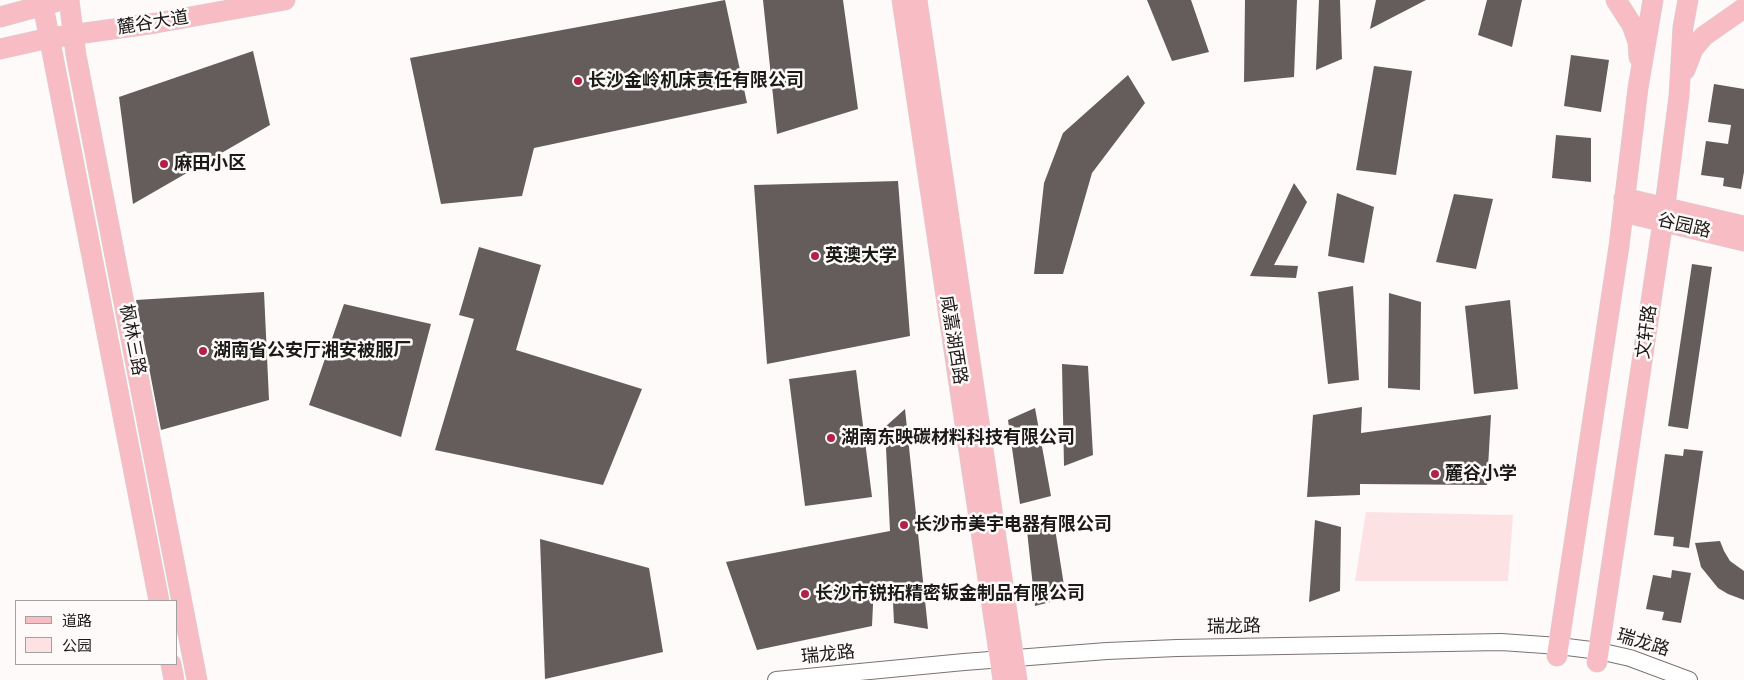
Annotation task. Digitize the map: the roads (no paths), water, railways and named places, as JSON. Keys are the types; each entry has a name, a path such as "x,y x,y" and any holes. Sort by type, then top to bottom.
{"main road":[{"path":"0,17 42,3 64,0"},
{"name":"枫林三路","path":"69,0 73,34 197,680"},
{"name":"麓谷大道","path":"0,49 49,38 156,23 286,0"},
{"name":"咸嘉湖西路","path":"902,0 1009,669"},
{"name":"咸嘉湖西路","path":"917,0 1009,669"},
{"path":"1558,651 1624,205 1638,88 1640,63 1638,42 1632,25 1616,0"},
{"path":"1638,88 1653,0"},
{"name":"文轩路","path":"1598,656 1664,214 1679,96 1683,27 1688,0"},
{"name":"枫林三路","path":"42,3 159,600"},
{"path":"1679,96 1686,64 1693,49 1715,27 1744,8"},
{"name":"谷园路","path":"1624,205 1664,214 1744,226"},
{"name":"谷园路","path":"1664,214 1744,241"},
{"path":"171,665 174,680"}],"street":[{"name":"瑞龙路","path":"871,680 1009,669 1107,651 1501,642 1598,656 1630,658 1689,680"},
{"name":"瑞龙路","path":"1598,656 1627,669 1661,680"},
{"name":"瑞龙路","path":"776,680 1009,669"}],"place":[{"name":"长沙金岭机床责任有限公司","path":"578,81"},
{"name":"麻田小区","path":"164,164"},
{"name":"英澳大学","path":"815,256"},
{"name":"湖南省公安厅湘安被服厂","path":"203,351"},
{"name":"湖南东映碳材料科技有限公司","path":"831,438"},
{"name":"麓谷小学","path":"1435,474"},
{"name":"长沙市美宇电器有限公司","path":"904,525"},
{"name":"长沙市锐拓精密钣金制品有限公司","path":"805,594"}]}
